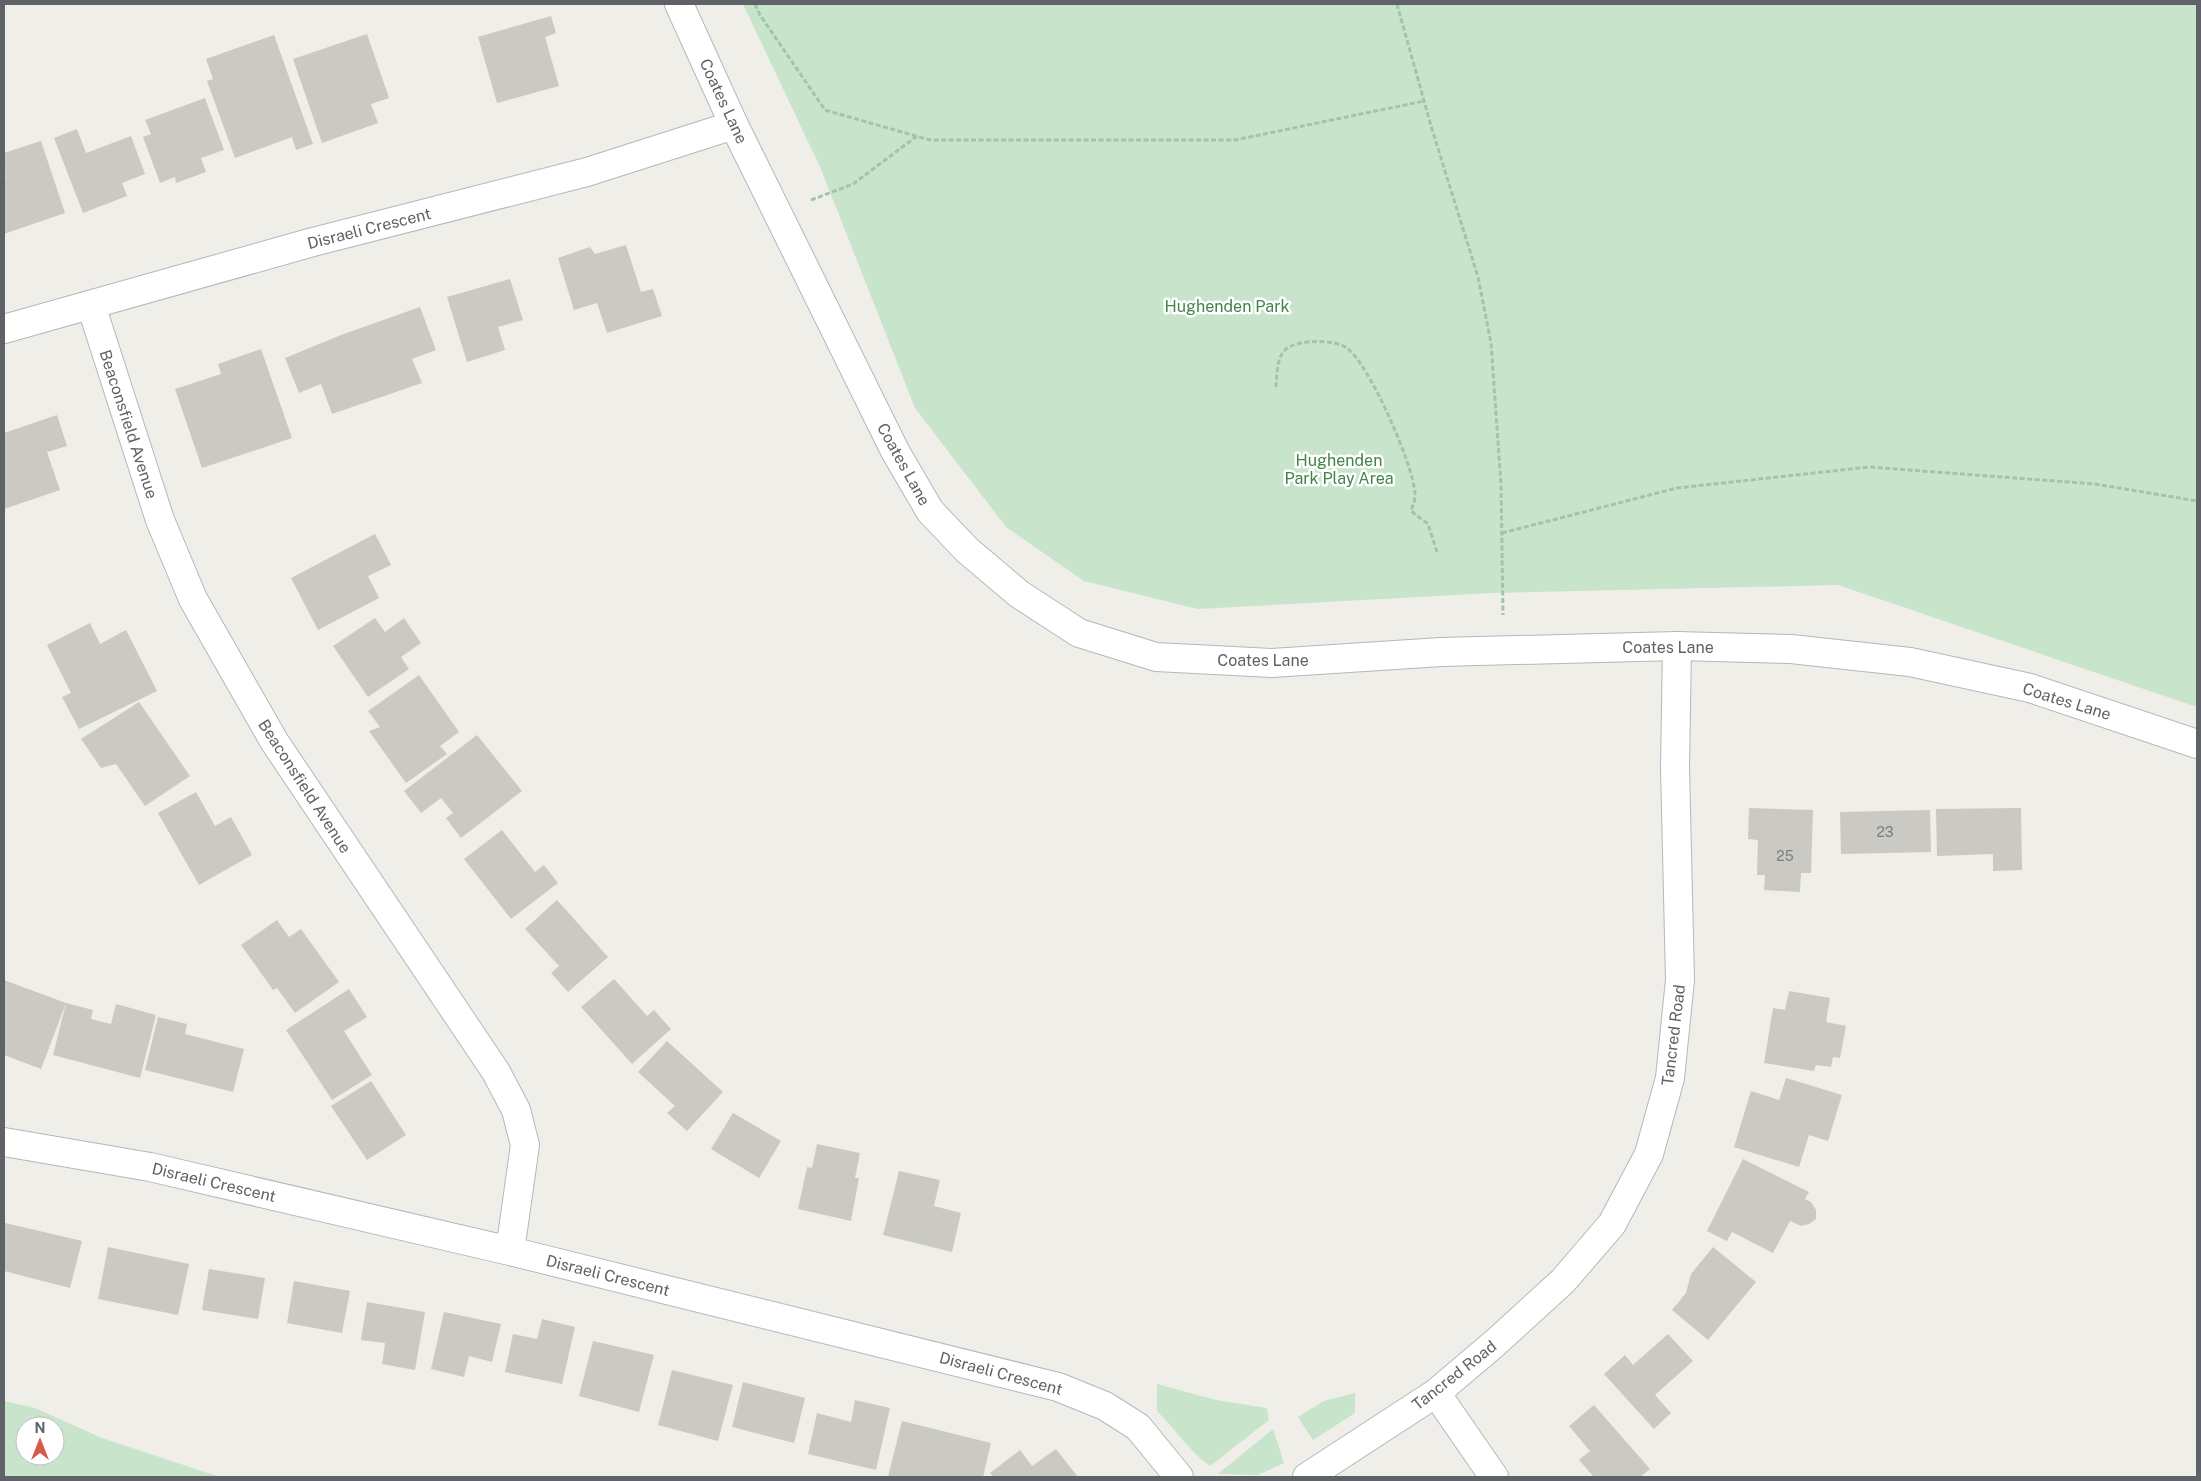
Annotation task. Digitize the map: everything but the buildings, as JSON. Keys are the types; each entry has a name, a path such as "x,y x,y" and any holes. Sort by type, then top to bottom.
{"street":[{"name":"Coates Lane","path":"679,4 734,125 895,451 930,511 967,550 1019,594 1080,633 1156,657 1272,663 1441,652 1677,646 1791,649 1910,662 2030,688 2197,744"},
{"name":"Disraeli Crescent","path":"4,329 313,242 587,172 671,147 734,125"},
{"name":"Beaconsfield Avenue","path":"91,305 160,520 193,600 274,741 496,1072 516,1110 525,1145 510,1251"},
{"name":"Tancred Road","path":"1307,1477 1436,1393 1495,1343 1563,1281 1612,1224 1649,1154 1670,1078 1680,980 1676,767 1677,646"},
{"name":"Disraeli Crescent","path":"4,1142 150,1167 510,1251 1058,1386 1105,1406 1138,1427 1179,1477"},
{"path":"1436,1393 1494,1477"}],"path":[{"path":"755,4 760,15 825,110 930,140 1234,140 1424,101"},
{"path":"1396,4 1478,277 1492,343 1501,484 1504,651"},
{"path":"778,213 853,184 917,136"},
{"path":"1276,387 1278,364 1285,350 1300,343 1330,341 1347,347 1364,367 1372,386 1385,405 1416,494 1411,511 1428,524 1437,552"},
{"path":"1502,533 1677,488 1869,467 2095,484 2197,500"}],"green space":[{"name":"Hughenden Park","path":"743,4 2197,4 2197,707 1838,585 1493,593 1198,609 1084,581 1006,527 915,408 821,169"},
{"path":"1157,1384 1216,1400 1267,1408 1269,1420 1210,1466 1189,1447 1157,1411"},
{"path":"1355,1393 1355,1413 1313,1440 1298,1417 1324,1401"},
{"path":"4,1401 35,1408 53,1416 15,1416 15,1466 65,1466 65,1421 102,1438 220,1477 4,1477"},
{"path":"1273,1429 1284,1463 1258,1475 1218,1474"}],"park label":[{"name":"Hughenden Park Play Area","path":"1339,469"}]}
